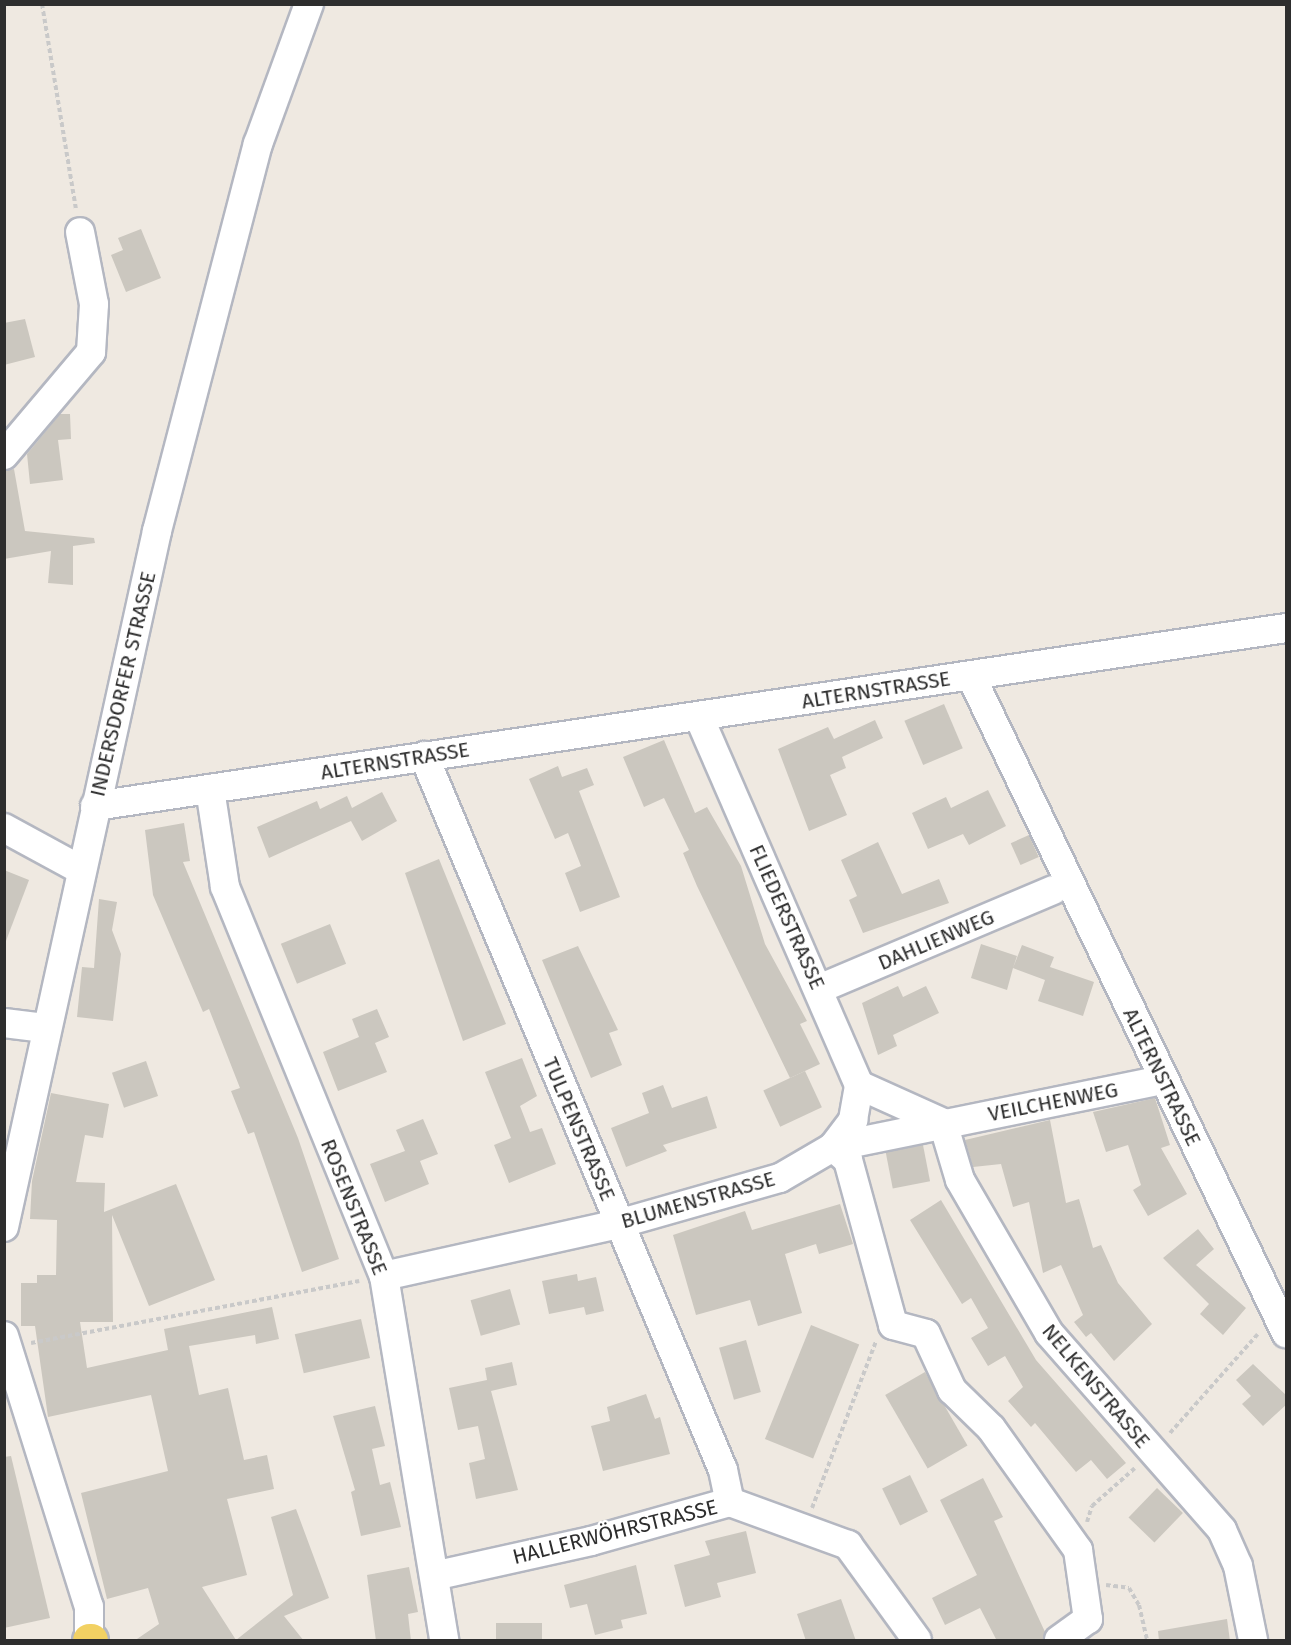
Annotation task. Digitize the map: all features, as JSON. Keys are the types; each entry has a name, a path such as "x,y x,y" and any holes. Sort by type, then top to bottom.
{"street":[{"name":"INDERSDORFER STRASSE","path":"4,1227 45,1028 158,531 258,144 309,4"},
{"path":"4,455 92,352 94,304 80,232"},
{"path":"971,676 1287,628"},
{"name":"ALTERNSTRASSE","path":"95,806 971,676 1282,1323"},
{"name":"FLIEDERSTRASSE","path":"699,717 859,1085"},
{"name":"TULPENSTRASSE","path":"424,756 618,1224 723,1470 730,1502"},
{"name":"ROSENSTRASSE","path":"210,789 225,887 384,1276 438,1575 444,1641"},
{"path":"4,828 81,870"},
{"name":"DAHLIENWEG","path":"819,989 1053,890"},
{"path":"4,1023 45,1028"},
{"name":"VEILCHENWEG","path":"833,1147 1164,1080"},
{"path":"859,1085 942,1124"},
{"name":"BLUMENSTRASSE","path":"384,1276 618,1224 780,1179 833,1147 853,1120 859,1085"},
{"name":"NELKENSTRASSE","path":"942,1124 960,1180 1012,1277 1049,1333 1222,1530 1238,1566 1253,1641"},
{"path":"833,1147 848,1160 893,1325 926,1334 952,1390 991,1428 1078,1550 1088,1619 1059,1641"},
{"path":"4,1336 12,1392 89,1607 90,1640"},
{"name":"HALLERWÖHRSTRASSE","path":"438,1575 591,1541 730,1502 805,1525 848,1545 917,1641"}],"path":[{"path":"42,4 80,232"},
{"path":"5,1346 384,1276"},
{"path":"805,1525 888,1309"},
{"path":"1078,1550 1092,1506 1153,1452 1282,1323"},
{"path":"1082,1590 1118,1582 1129,1588 1139,1605 1147,1641"}],"building":[{"path":"141,229 161,278 126,292 111,255 123,250 118,238"},
{"path":"25,319 35,357 4,365 4,323"},
{"path":"60,414 70,414 71,439 58,440 63,480 30,484 27,454"},
{"path":"14,469 25,531 94,538 95,543 73,546 73,585 48,583 51,551 4,559 4,471"},
{"path":"944,704 963,748 923,765 904,721"},
{"path":"875,720 883,738 842,757 846,768 830,775 847,815 809,831 778,749 828,727 834,739"},
{"path":"664,740 695,813 707,807 741,866 765,944 807,1021 800,1024 820,1064 790,1078 697,886 683,853 689,850 664,798 644,807 623,757"},
{"path":"558,766 562,777 587,768 594,785 579,791 620,897 580,912 565,873 581,866 568,833 555,839 529,779"},
{"path":"988,790 1006,826 969,845 963,834 928,849 912,813 946,797 951,808"},
{"path":"382,792 397,821 362,841 351,821 269,858 257,827 317,801 320,809 347,796 352,808"},
{"path":"184,823 190,861 183,862 298,1138 339,1259 302,1272 254,1132 248,1134 231,1091 240,1088 209,1009 203,1012 153,895 145,830"},
{"path":"1029,835 1039,857 1020,865 1011,843"},
{"path":"878,842 902,894 939,879 949,903 863,933 849,900 857,896 841,860"},
{"path":"439,859 506,1024 463,1041 405,873"},
{"path":"4,870 29,880 6,941 4,940"},
{"path":"99,899 117,902 112,930 121,954 113,1021 77,1017 82,967 94,968"},
{"path":"330,924 346,964 297,984 281,944"},
{"path":"981,944 1017,956 1007,990 971,978"},
{"path":"1022,945 1054,957 1050,967 1094,982 1083,1016 1038,1001 1045,980 1013,968"},
{"path":"578,946 618,1030 609,1033 622,1065 591,1078 542,960"},
{"path":"898,986 903,997 926,986 939,1013 893,1035 897,1046 878,1055 862,1003"},
{"path":"377,1009 389,1037 375,1043 387,1072 338,1091 323,1052 359,1037 352,1019"},
{"path":"522,1058 537,1096 520,1106 530,1132 542,1128 556,1164 509,1183 494,1145 511,1138 485,1072"},
{"path":"146,1061 158,1096 124,1108 112,1073"},
{"path":"805,1071 822,1107 780,1127 763,1090"},
{"path":"663,1085 672,1108 707,1096 717,1128 663,1145 667,1151 626,1167 611,1128 649,1113 642,1093"},
{"path":"51,1093 109,1104 103,1138 85,1135 76,1182 105,1183 104,1212 176,1184 215,1280 149,1306 112,1215 113,1322 80,1322 87,1368 168,1350 164,1329 272,1307 279,1339 256,1344 255,1335 189,1346 199,1395 228,1388 244,1460 267,1455 274,1489 227,1499 247,1575 202,1587 236,1640 293,1595 271,1517 296,1509 329,1598 284,1616 304,1641 134,1641 159,1624 148,1588 107,1599 81,1493 168,1471 151,1395 48,1417 35,1326 21,1326 21,1283 37,1283 37,1275 56,1275 57,1220 30,1219 32,1181"},
{"path":"1155,1098 1170,1145 1161,1148 1187,1194 1148,1216 1133,1190 1141,1185 1128,1145 1106,1152 1093,1112"},
{"path":"423,1119 438,1154 420,1161 429,1184 385,1202 370,1164 405,1151 396,1130"},
{"path":"1050,1120 1066,1203 1079,1199 1093,1248 1101,1245 1118,1283 1152,1324 1114,1361 1091,1333 1086,1337 1074,1322 1083,1315 1061,1265 1043,1273 1029,1202 1013,1207 1001,1164 973,1167 965,1140"},
{"path":"923,1145 930,1181 893,1189 886,1152"},
{"path":"941,1200 1036,1360 1126,1463 1107,1479 1091,1460 1076,1472 1035,1423 1031,1427 1008,1401 1023,1387 1005,1356 988,1366 971,1338 988,1328 971,1298 962,1304 910,1220"},
{"path":"840,1204 853,1244 819,1254 816,1244 785,1254 802,1313 758,1326 750,1300 696,1315 673,1235 745,1211 752,1230"},
{"path":"1198,1229 1214,1249 1196,1265 1246,1308 1223,1335 1200,1314 1209,1304 1163,1258"},
{"path":"577,1274 578,1281 596,1277 604,1311 586,1315 584,1307 549,1314 542,1281"},
{"path":"510,1289 520,1325 481,1336 471,1300"},
{"path":"361,1319 370,1358 304,1373 295,1334"},
{"path":"811,1325 859,1344 813,1459 765,1439"},
{"path":"746,1340 761,1392 734,1400 719,1348"},
{"path":"512,1362 517,1385 491,1391 518,1490 476,1499 469,1463 485,1459 478,1426 458,1430 449,1388 487,1380 485,1368"},
{"path":"1253,1364 1287,1396 1287,1404 1263,1426 1242,1404 1251,1396 1236,1380"},
{"path":"925,1372 968,1446 928,1469 885,1395"},
{"path":"646,1394 655,1419 660,1417 670,1454 603,1471 591,1426 610,1421 607,1407"},
{"path":"375,1406 385,1446 372,1449 380,1485 390,1482 401,1527 361,1536 351,1492 355,1490 333,1416"},
{"path":"11,1456 50,1618 4,1628 4,1457"},
{"path":"910,1475 928,1512 900,1525 882,1489"},
{"path":"983,1478 1003,1517 994,1521 1045,1632 1043,1641 997,1641 980,1608 945,1625 932,1598 977,1575 940,1500"},
{"path":"1157,1488 1183,1513 1154,1543 1129,1517"},
{"path":"746,1531 756,1573 717,1583 721,1597 685,1607 674,1565 710,1555 705,1541"},
{"path":"636,1565 647,1614 621,1620 623,1628 595,1635 587,1604 570,1608 564,1585"},
{"path":"409,1567 418,1612 408,1614 411,1641 376,1641 367,1575"},
{"path":"841,1599 856,1641 806,1641 797,1614"},
{"path":"1227,1619 1230,1641 1159,1641 1158,1631"},
{"path":"496,1623 542,1623 542,1640 496,1640"}]}
